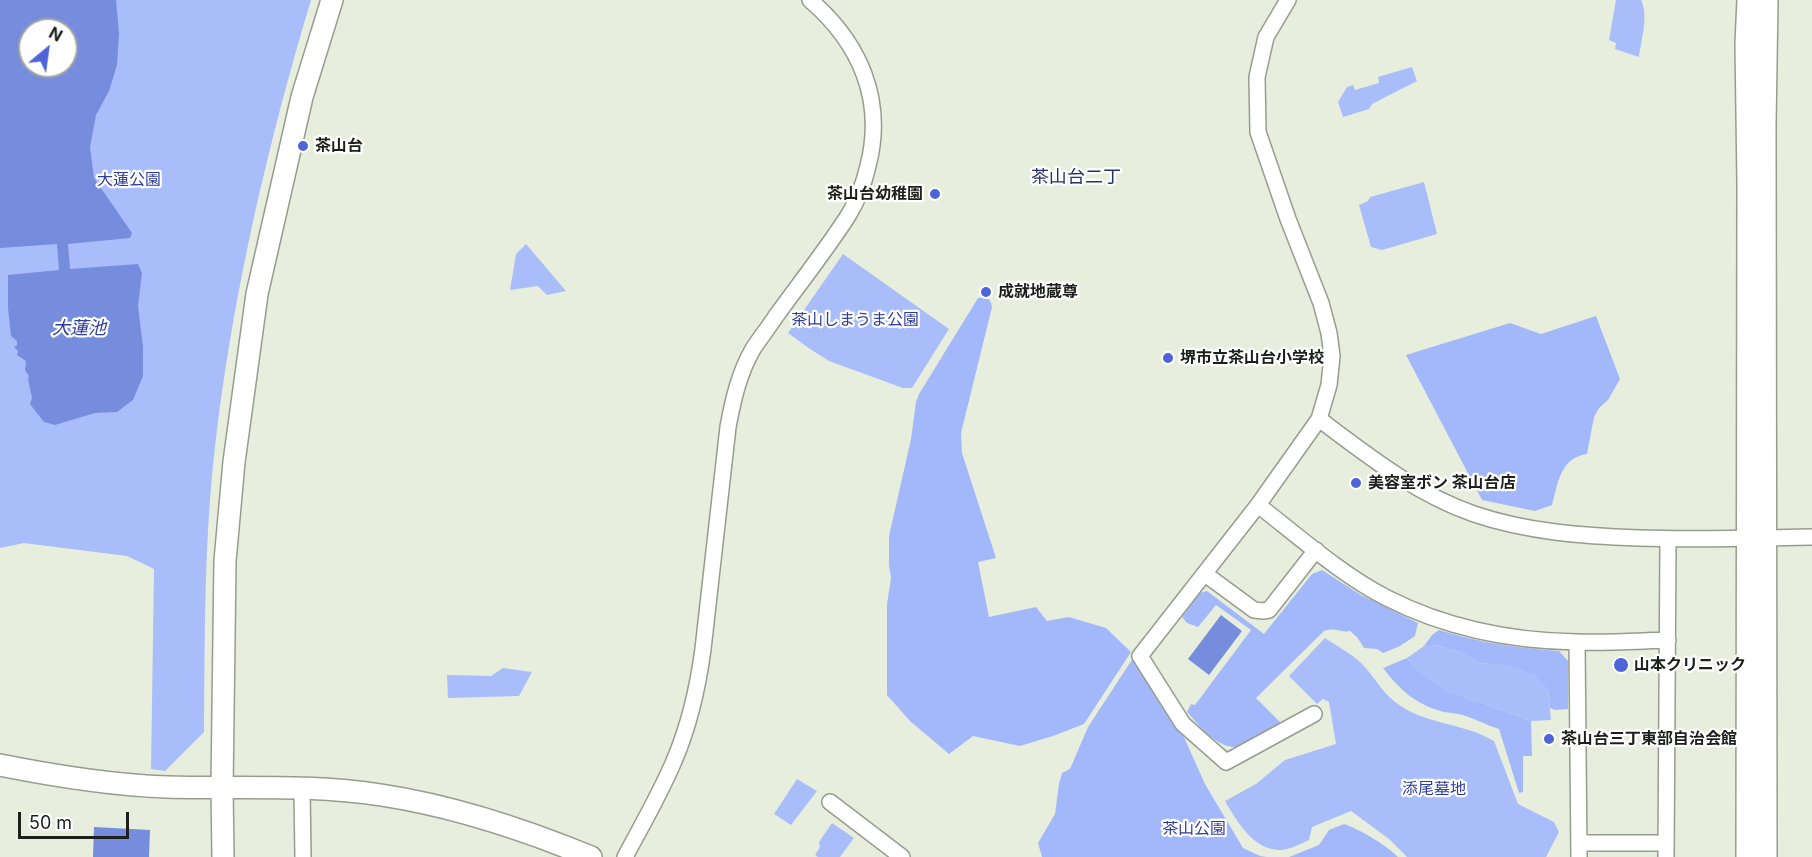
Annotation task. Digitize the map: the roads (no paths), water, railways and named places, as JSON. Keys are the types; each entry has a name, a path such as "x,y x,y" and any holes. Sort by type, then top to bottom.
{"street":[{"path":"223,857 225,561 234,462 257,294 274,213 302,97 332,0"},
{"path":"626,857 674,761 695,694 703,649 728,427 738,381 754,348 849,215 863,185 872,151 874,121 871,95 864,71 846,38 826,14 810,0"},
{"path":"1288,0 1266,37 1257,77 1258,132 1277,189 1321,303 1332,356 1329,385 1319,419 1258,505 1140,656 1183,724 1226,762 1314,714"},
{"path":"1748,0 1746,44 1748,184 1766,857"},
{"path":"1747,857 1767,0"},
{"path":"1319,419 1389,471 1440,500 1473,513 1526,528 1583,536 1668,539 1812,537"},
{"path":"1258,505 1342,570 1386,598 1435,619 1478,631 1532,640 1577,642 1668,640"},
{"path":"1577,642 1579,850 1666,850 1668,539"},
{"path":"1205,574 1254,610 1269,610 1316,550"},
{"path":"0,765 99,782 165,787 302,789 370,794 422,802 510,826 591,857"},
{"path":"302,789 303,857"},
{"path":"830,802 902,857"}],"water":[{"name":"大蓮池","path":"0,0 116,0 119,33 117,65 109,91 96,115 90,147 94,178 132,233 130,238 68,244 70,269 138,264 142,273 138,306 143,347 143,376 133,400 117,412 95,413 55,425 44,422 30,404 32,398 29,376 25,370 26,361 17,355 18,351 14,347 17,341 11,336 8,275 59,270 57,244 0,248"},
{"path":"1221,615 1242,631 1209,675 1188,659"},
{"path":"94,827 150,830 149,857 93,857"}],"place":[{"name":"茶山台","path":"303,146"},
{"name":"茶山台幼稚園","path":"935,194"},
{"name":"成就地蔵尊","path":"986,292"},
{"name":"堺市立茶山台小学校","path":"1168,358"},
{"name":"美容室ボン 茶山台店","path":"1356,483"},
{"name":"山本クリニック","path":"1621,665"},
{"name":"茶山台三丁東部自治会館","path":"1549,739"}],"district":[{"name":"茶山台二丁","path":"1076,178"}],"park label":[{"name":"大蓮公園","path":"129,180"},
{"name":"茶山しまうま公園","path":"855,320"},
{"name":"添尾墓地","path":"1434,789"},
{"name":"茶山公園","path":"1194,829"}]}
